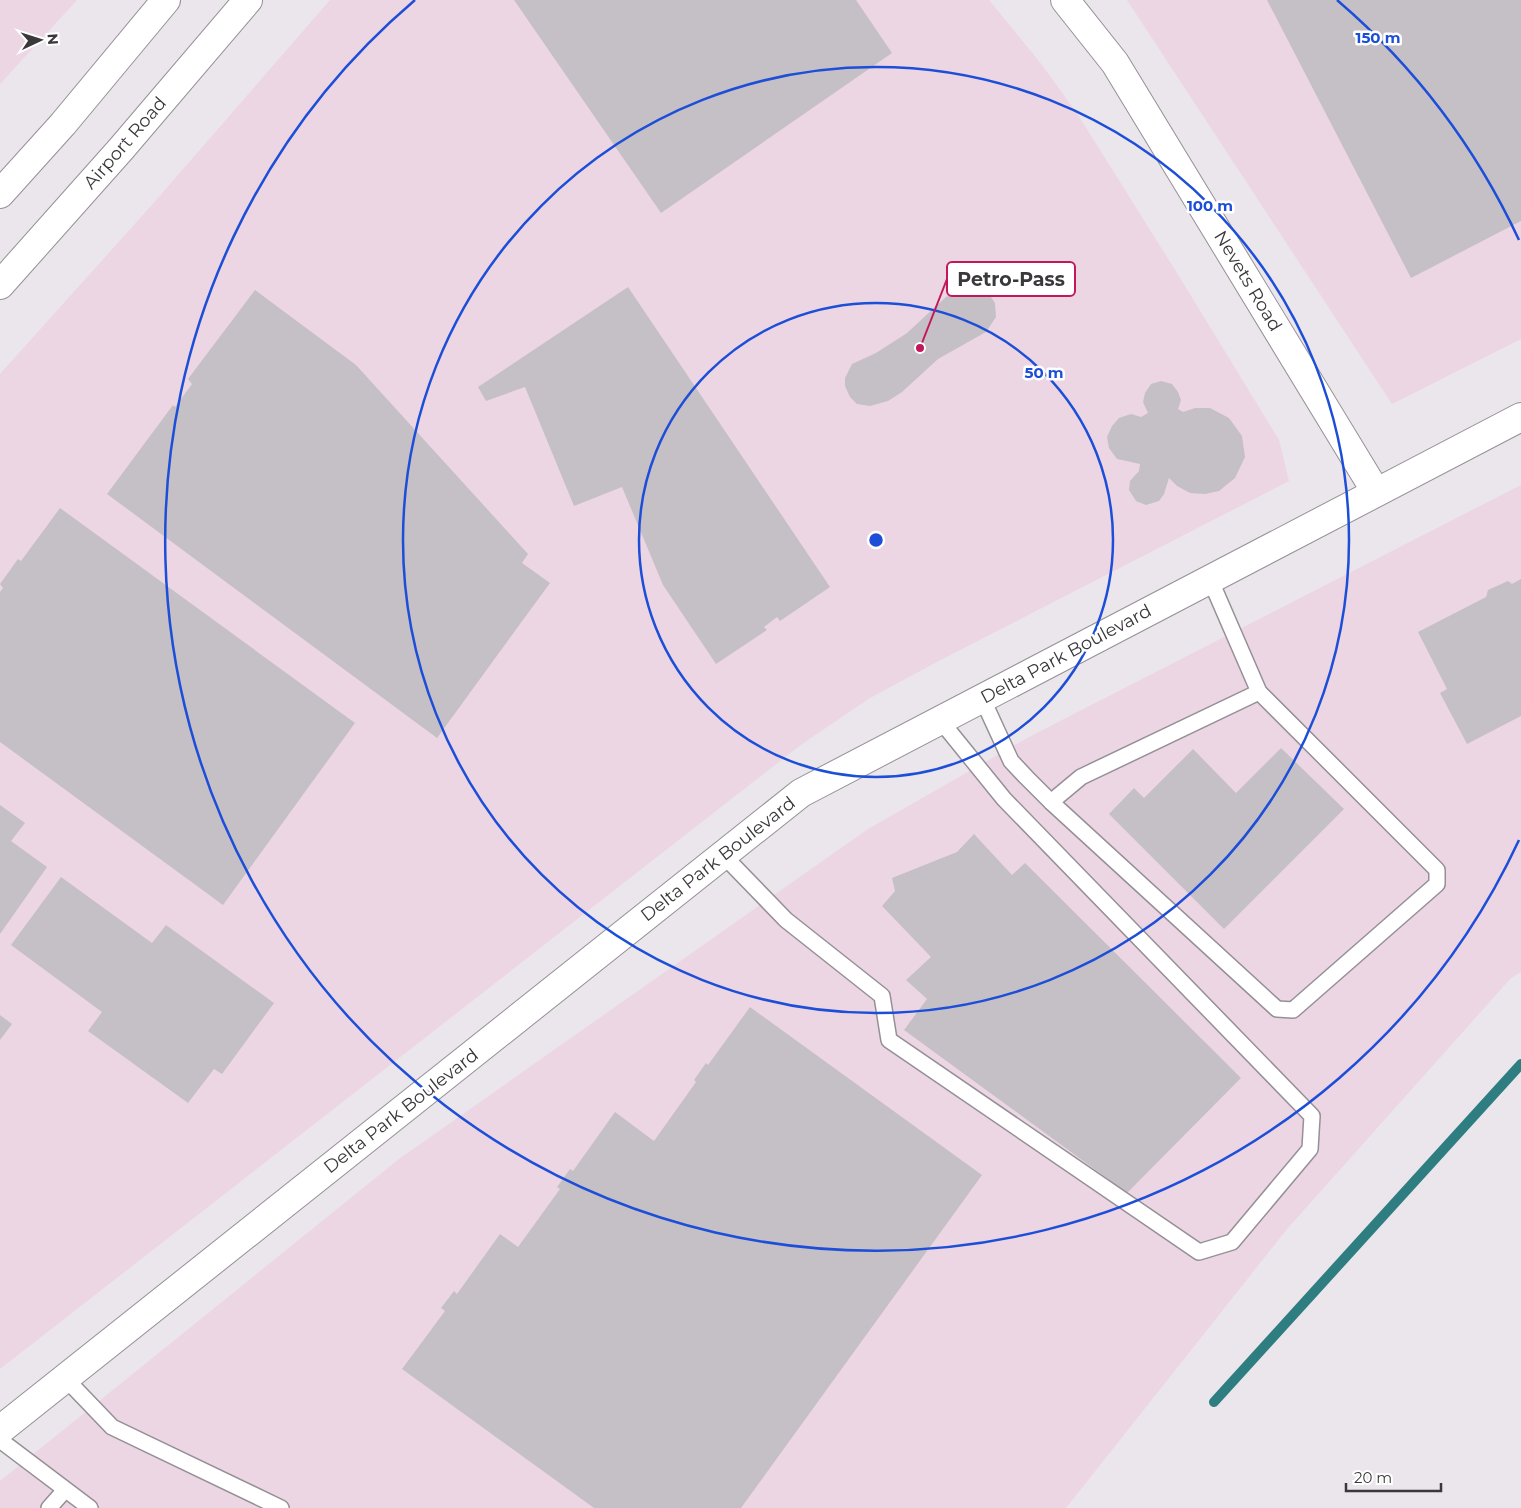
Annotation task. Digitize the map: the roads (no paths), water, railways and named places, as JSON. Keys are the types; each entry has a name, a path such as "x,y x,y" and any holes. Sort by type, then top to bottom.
{"street":[{"path":"0,194 63,124 166,0"},
{"name":"Airport Road","path":"0,285 121,149 248,0"},
{"name":"Nevets Road","path":"1065,0 1115,63 1376,492"},
{"name":"Delta Park Boulevard","path":"0,1430 801,793 1521,417"}],"lane":[{"path":"982,698 1011,761 1050,802 1277,1009 1293,1010 1437,884 1437,870 1259,692 1210,579"},
{"path":"1050,802 1081,777 1259,692"},
{"path":"723,855 786,920 882,996 888,1040 1199,1252 1232,1242 1310,1149 1312,1116 1004,799 940,720"},
{"path":"65,1378 112,1427 281,1508"},
{"path":"0,1440 90,1508"},
{"path":"49,1508 65,1490"}],"waterway":[{"path":"1214,1402 1521,1064"}],"place":[{"name":"Petro-Pass","path":"920,348"}]}
